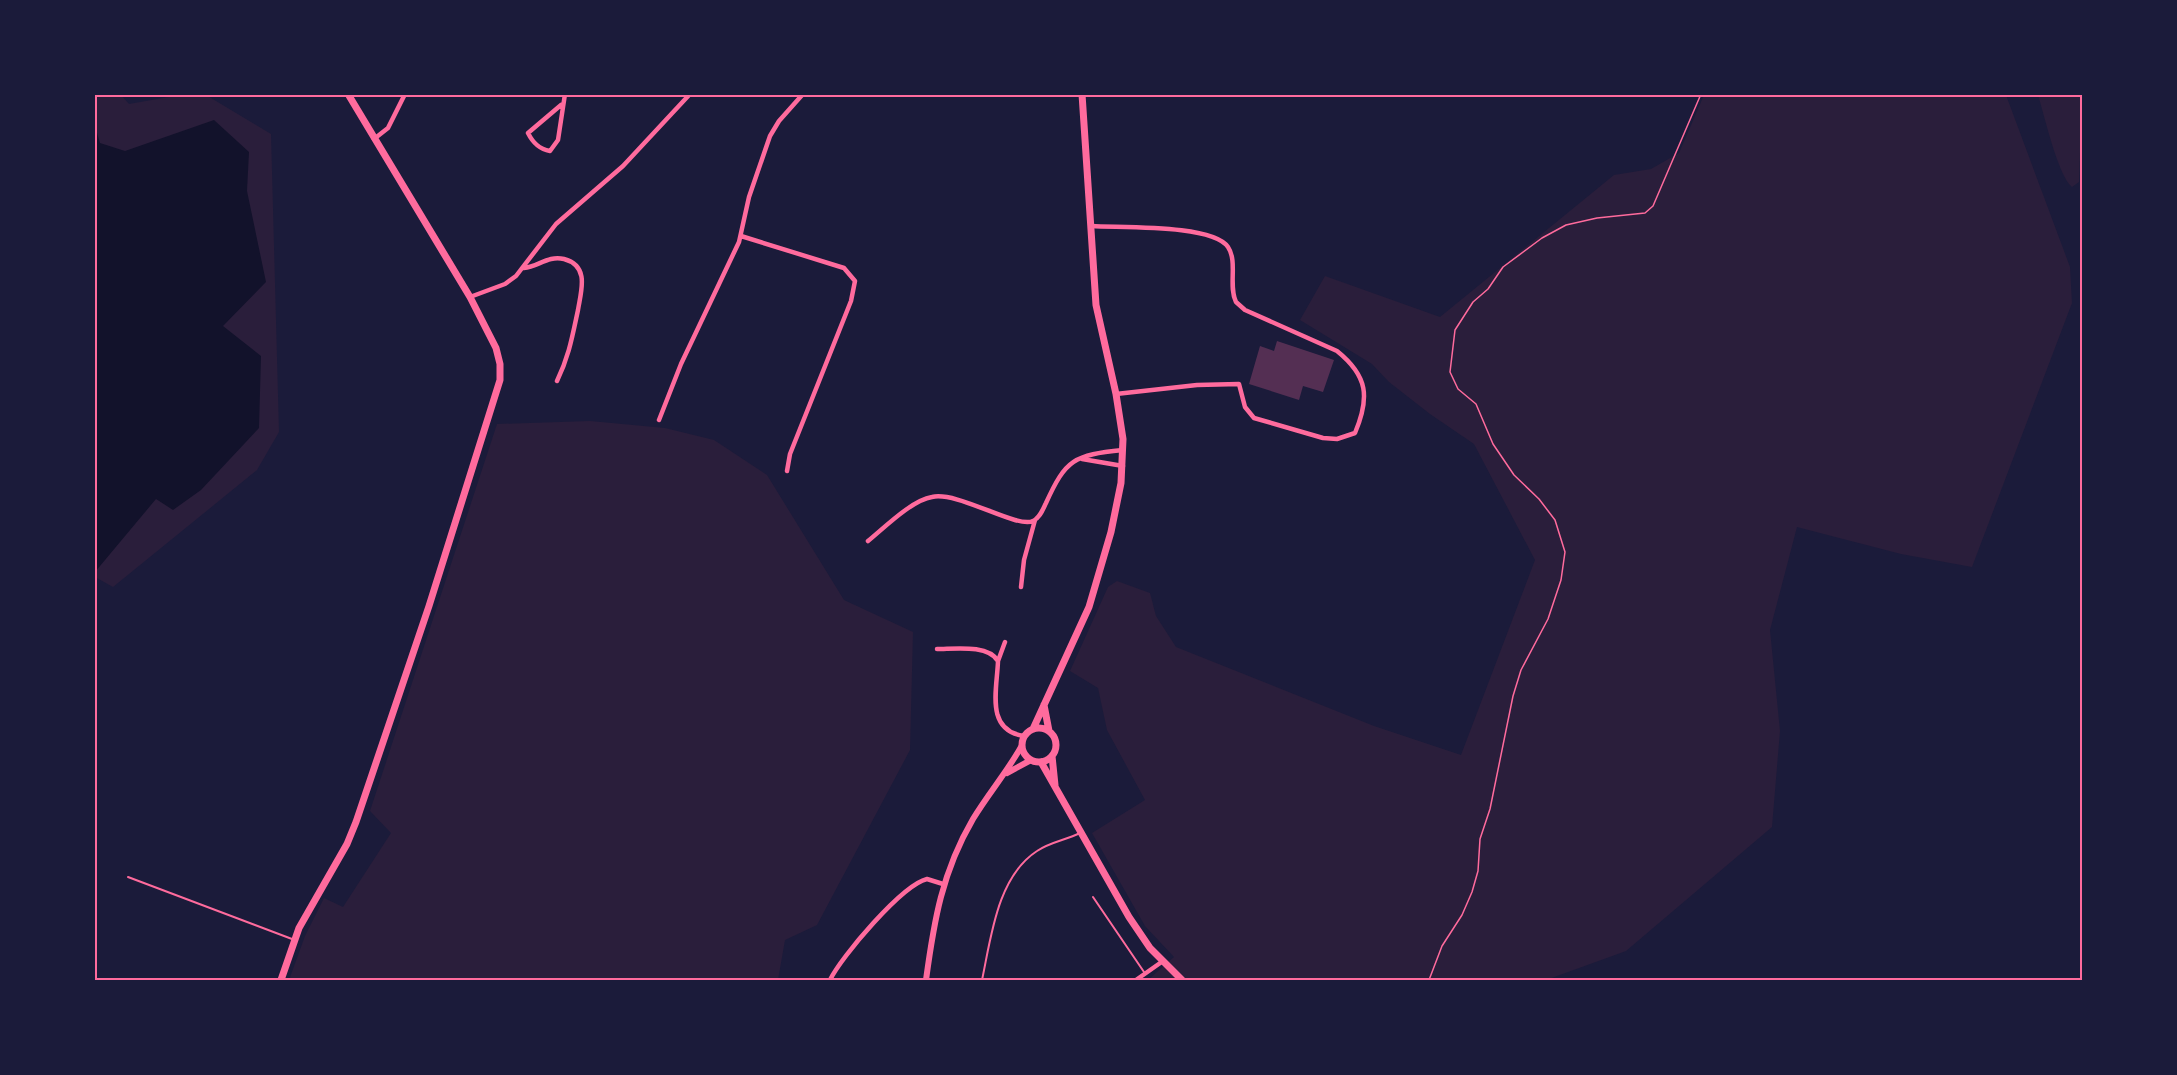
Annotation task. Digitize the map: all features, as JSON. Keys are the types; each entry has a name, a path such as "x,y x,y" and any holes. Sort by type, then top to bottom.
{"main road":[{"path":"281,981 294,941 347,844 356,822 429,606 500,380 500,364 496,348 470,297 348,94"},
{"path":"1052,756 1041,762 1031,760 1021,747 1024,736 1033,729 1089,607 1119,497 1123,466 1116,394 1096,305 1082,94"},
{"path":"1044,705 1049,731 1055,740 1052,756 1055,785 1129,917 1163,961 1182,981"},
{"path":"1033,729 1049,731"},
{"path":"1041,762 1048,780 1055,785"}],"street":[{"path":"374,139 388,128 405,94"},
{"path":"561,105 528,133 535,145 545,150 550,151 558,140 561,105 565,94"},
{"path":"470,297 505,284 524,268 556,224 623,166 690,94"},
{"path":"659,420 681,364 741,236 749,197 770,136 779,121 802,94"},
{"path":"1092,226 1190,231 1219,239 1228,247 1236,302 1245,310 1337,351 1349,360 1356,368 1364,387 1365,406 1355,433 1337,439 1323,438 1254,417 1245,406 1239,384 1197,385 1116,394"},
{"path":"741,236 844,268 855,281 851,301 790,454 787,471"},
{"path":"524,268 556,258 571,262 581,273 583,288 572,346 556,381"},
{"path":"1021,587 1024,560 1035,520 1061,472 1070,463 1080,458 1123,450"},
{"path":"1080,458 1123,466"},
{"path":"867,541 930,497 956,500 1020,522 1035,520"},
{"path":"1005,642 998,661 996,707 999,723 1011,734 1024,736"},
{"path":"937,649 983,651 995,656 998,661"},
{"path":"926,981 933,925 943,884 973,820 1021,747"},
{"path":"1006,773 1031,760"},
{"path":"830,981 843,958 859,939 912,886 927,879 943,884"},
{"path":"1136,981 1163,961"}],"lane":[{"path":"982,981 997,911 1016,873 1036,852 1080,833"},
{"path":"128,877 294,941"},
{"path":"1093,897 1146,974"}],"path":[{"path":"1429,981 1442,945 1462,915 1472,892 1478,871 1480,839 1490,809 1513,696 1521,670 1548,619 1562,580 1565,552 1555,520 1539,499 1514,475 1493,444 1476,404 1458,389 1450,372 1455,330 1473,302 1488,289 1503,267 1514,256 1542,238 1566,225 1645,213 1653,206 1701,94"}],"shaded area":[{"path":"95,95 121,95 129,104 180,95 206,95 271,134 279,432 257,470 113,587 95,577"},
{"path":"1704,95 2006,95 2070,267 2072,303 1972,567 1901,554 1797,527 1770,630 1780,731 1772,827 1626,951 1546,980 1148,980 1174,957 1145,926 1092,833 1145,800 1107,730 1098,688 1070,671 1108,587 1117,581 1150,593 1156,616 1176,647 1374,726 1461,755 1535,560 1474,444 1389,382 1372,364 1300,320 1325,276 1440,317 1614,175 1651,169 1679,153"},
{"path":"2038,95 2082,95 2079,182 2072,187 2057,158"},
{"path":"214,120 249,152 247,191 266,282 223,326 261,356 259,428 201,490 173,510 156,499 95,572 95,126 100,143 125,151"},
{"path":"590,421 665,428 714,440 767,475 844,600 913,632 910,750 817,925 785,940 778,980 289,980 305,936 324,898 343,907 391,833 370,811 497,424"}],"building":[{"path":"1277,341 1334,360 1323,392 1303,386 1299,400 1249,384 1260,346 1274,351"}]}
